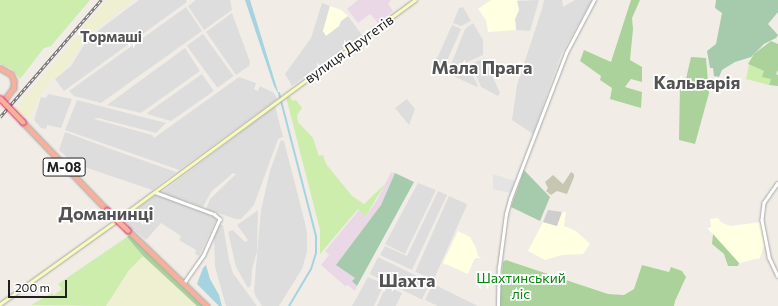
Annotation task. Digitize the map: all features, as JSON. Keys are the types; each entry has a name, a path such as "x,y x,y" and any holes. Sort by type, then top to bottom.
{"highway":[{"path":"0,68 11,74 14,80 14,88 1,100"},
{"name":"М-08","path":"1,100 107,210 207,306"}],"main road":[{"name":"вулиця Другетів","path":"0,304 117,220 415,0"}],"street":[{"path":"498,306 500,258 508,205 566,53 594,0"},
{"path":"778,183 764,203 762,220 768,257 778,276"},
{"path":"155,192 214,214 220,219 204,255 184,284"}],"shaded area":[{"path":"107,0 134,0 86,37 67,68 51,81 40,95 31,117 21,116 15,109"},
{"path":"139,0 186,0 187,2 64,91 55,79 71,66 85,43 100,29"},
{"path":"196,0 230,0 232,10 204,30 188,6"},
{"path":"358,0 390,0 391,1 388,4 393,11 378,23 370,14 358,23 347,9"},
{"path":"491,0 519,0 517,1 519,10 515,19 516,30 488,32 486,20 478,9"},
{"path":"539,0 530,31 516,30 515,19 519,10 517,1"},
{"path":"544,0 562,0 563,7 575,0 592,0 561,55 533,134 512,120 517,85"},
{"name":"Кальварія","path":"716,0 778,0 778,12 768,24 778,35 776,38 764,44 751,57 735,62 722,70 719,77 714,76 713,68 710,68 707,51 716,44 722,13 715,8"},
{"path":"322,3 330,6 323,31 326,35 339,26 341,21 348,16 362,35 292,86 285,74 311,38"},
{"path":"330,6 341,10 348,16 341,21 339,26 326,36 323,31"},
{"path":"186,7 202,31 101,103 74,96 69,91"},
{"path":"463,7 471,21 461,26 453,23 459,8"},
{"path":"232,13 250,62 249,66 236,75 206,32"},
{"path":"473,23 483,40 483,55 450,70 465,29"},
{"path":"452,25 461,29 442,71 433,67"},
{"path":"203,34 234,76 217,88 187,46"},
{"path":"185,48 200,71 141,113 107,105"},
{"path":"484,58 500,93 498,96 481,87 471,64"},
{"path":"468,65 478,86 477,87 449,74"},
{"path":"202,74 214,91 171,121 147,114 147,113"},
{"path":"239,77 256,83 254,89 258,91 260,86 274,93 277,99 179,170 65,130 77,100 166,123 156,133 98,118 94,119 152,135 154,138"},
{"path":"48,94 72,99 61,128 47,125 46,129 41,128 34,120 41,97 46,98"},
{"path":"407,99 415,109 409,125 395,108"},
{"path":"275,106 283,137 278,139 254,205 241,219 236,219 206,209 210,199 236,174 233,173 211,192 203,207 161,193"},
{"path":"65,132 176,172 152,190 73,163 59,150"},
{"path":"281,140 284,141 305,223 307,233 307,252 302,269 279,306 262,306 255,295 254,290 261,210 270,171"},
{"path":"524,170 550,197 540,221 511,207"},
{"path":"391,172 395,173 381,205 337,264 355,278 352,281 357,286 355,291 348,285 345,286 321,265 329,255 325,251 359,210 365,217 377,200"},
{"path":"571,172 574,174 574,177 567,194 557,191 551,195 546,191 548,188 545,182 553,175 563,184"},
{"path":"395,173 414,182 357,286 352,281 355,278 336,265 381,205"},
{"path":"493,174 515,181 510,193 493,189"},
{"path":"418,183 436,190 405,254 385,244"},
{"path":"438,191 447,195 412,270 380,255 385,246 407,256"},
{"path":"156,195 217,218 199,256 195,254 196,250 179,240 181,236 161,223 146,240 122,220"},
{"path":"449,196 467,204 434,280 415,272"},
{"path":"258,210 257,252 252,269 251,285 248,288 236,267 228,232 233,230 245,242 248,240 237,225"},
{"path":"548,210 562,212 557,226 543,222"},
{"path":"562,212 566,212 564,226 576,231 590,244 583,254 562,255 545,260 528,251 543,222 557,226"},
{"path":"718,218 721,222 730,226 761,222 764,246 760,258 739,263 707,228 711,227 710,219"},
{"path":"220,225 223,225 229,260 233,273 257,306 226,306 215,267 214,236"},
{"path":"458,231 470,237 476,248 478,256 481,258 476,258 474,260 468,274 443,263"},
{"path":"143,256 197,306 106,306 129,270"},
{"path":"378,257 430,282 422,300 370,274"},
{"path":"368,277 384,284 374,306 352,306"},
{"path":"433,284 478,306 438,306 425,300"},
{"path":"386,286 402,293 396,306 377,306"}],"green space":[{"path":"0,0 90,0 51,46 44,48 20,79 12,69 0,64"},
{"path":"631,0 640,0 632,18 633,29 630,60 642,67 642,82 631,79 625,87 642,92 641,108 610,99 612,88 600,80 601,76 580,61 584,50 611,62"},
{"path":"771,41 778,44 778,70 776,74 778,75 778,86 769,85 771,79 762,77 764,71 748,64 754,54"},
{"path":"691,57 706,58 709,93 695,144 679,140 680,84 686,79"},
{"path":"749,65 764,71 771,79 769,85 746,79"},
{"path":"289,96 293,101 296,100 302,108 297,115 298,122 313,138 319,156 323,155 326,164 352,196 364,204 385,184 365,217 358,209 320,254 320,230 286,97"},
{"path":"713,234 739,263 738,266 728,266 724,254 712,244"},
{"path":"130,235 203,306 197,306 143,256 127,237"},
{"path":"127,237 143,256 129,270 106,306 31,305 52,293 54,295 62,289 58,284"},
{"name":"Шахтинський ліс","path":"506,260 608,294 624,295 634,289 642,265 669,272 671,267 682,271 686,277 674,306 499,306 503,262"}],"water":[{"path":"245,0 250,0 279,95 274,86"},
{"path":"206,265 210,279 219,295 222,306 219,306 197,284 203,268"}],"waterway":[{"path":"279,93 316,236 316,253 311,269 289,306"}],"railway":[{"path":"0,117 101,0"}],"district":[{"name":"Тормаші","path":"111,37"},
{"name":"Мала Прага","path":"482,67"},
{"name":"Кальварія","path":"697,82"},
{"name":"Доманинці","path":"106,213"},
{"name":"Шахта","path":"407,280"}]}
